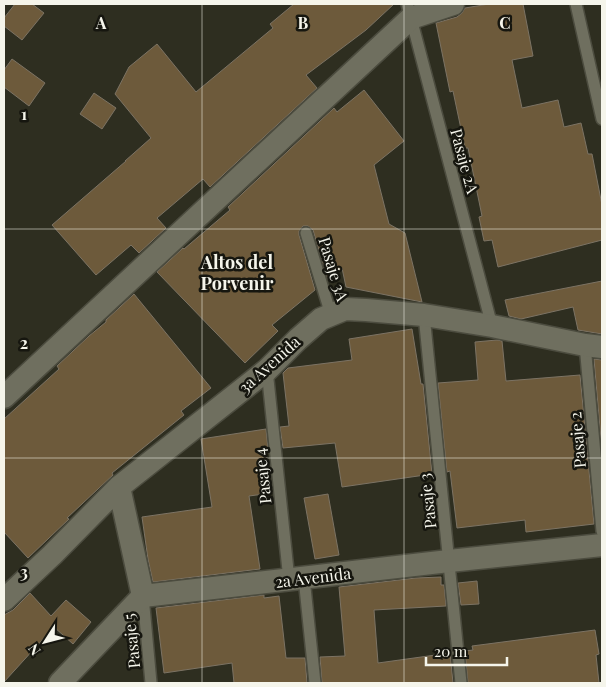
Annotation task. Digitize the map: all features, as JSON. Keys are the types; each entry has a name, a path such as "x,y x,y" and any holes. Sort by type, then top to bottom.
{"street":[{"path":"4,397 409,11 454,4"},
{"name":"3a Avenida","path":"4,600 119,488 266,370 320,319 345,309 424,315 593,346"},
{"path":"60,683 143,596 119,488"},
{"name":"2a Avenida","path":"143,596 602,545"}],"lane":[{"path":"576,4 602,119"},
{"name":"Pasaje 2A","path":"409,11 492,326"},
{"name":"Pasaje 3A","path":"306,233 331,315"},
{"name":"Pasaje 3","path":"424,315 461,683"},
{"name":"Pasaje 2","path":"593,346 602,531"},
{"name":"Pasaje 4","path":"266,370 297,579 315,683"},
{"name":"Pasaje 5","path":"143,596 151,683"}],"building":[{"path":"15,4 32,4 44,13 22,40 4,26 4,18"},
{"path":"294,4 394,4 366,30 306,75 317,88 210,187 203,179 157,218 166,228 139,253 131,245 96,275 52,225 151,138 115,94 129,67 157,44 196,92 273,28 270,24"},
{"path":"489,4 523,4 533,56 512,60 522,108 558,100 564,127 581,123 588,154 592,154 602,205 602,240 498,267 492,240 484,241 479,217 482,216 468,148 465,148 453,91 450,92 436,23 457,17 465,8"},
{"path":"12,59 45,83 29,106 4,87 4,70"},
{"path":"364,90 404,141 374,165 389,224 405,233 422,302 346,287 342,268 328,280 313,230 308,226 303,226 299,231 299,235 315,290 272,325 278,331 245,363 157,272 230,210 228,207 334,108 337,112"},
{"path":"94,93 116,108 102,129 80,114"},
{"path":"602,281 602,334 578,330 573,307 521,319 509,316 505,300"},
{"path":"134,294 211,388 181,411 184,415 112,473 113,475 28,558 4,532 4,419 59,369 57,366"},
{"path":"412,329 421,384 423,384 432,474 342,487 335,443 283,448 280,427 289,426 283,373 288,368 352,360 349,339"},
{"path":"502,341 506,381 580,375 594,524 526,532 525,520 457,528 450,471 447,472 438,383 478,380 475,342"},
{"path":"594,359 602,360 602,451"},
{"path":"266,429 268,449 265,449 272,493 249,496 260,569 153,582 142,517 212,507 201,439"},
{"path":"328,494 339,555 315,559 304,498"},
{"path":"441,577 441,585 444,585 446,606 374,610 378,663 450,653 453,683 322,683 320,657 345,656 339,587"},
{"path":"477,581 479,604 461,605 458,583"},
{"path":"30,593 51,616 66,600 91,622 73,644 54,627 4,682 4,615 13,610"},
{"path":"264,595 264,598 279,596 286,658 305,658 307,683 234,683 232,663 164,673 156,608"},
{"path":"595,630 599,654 596,655 599,683 468,683 465,651 473,650 472,646"}],"district":[{"name":"Altos del Porvenir","path":"237,272"}]}
